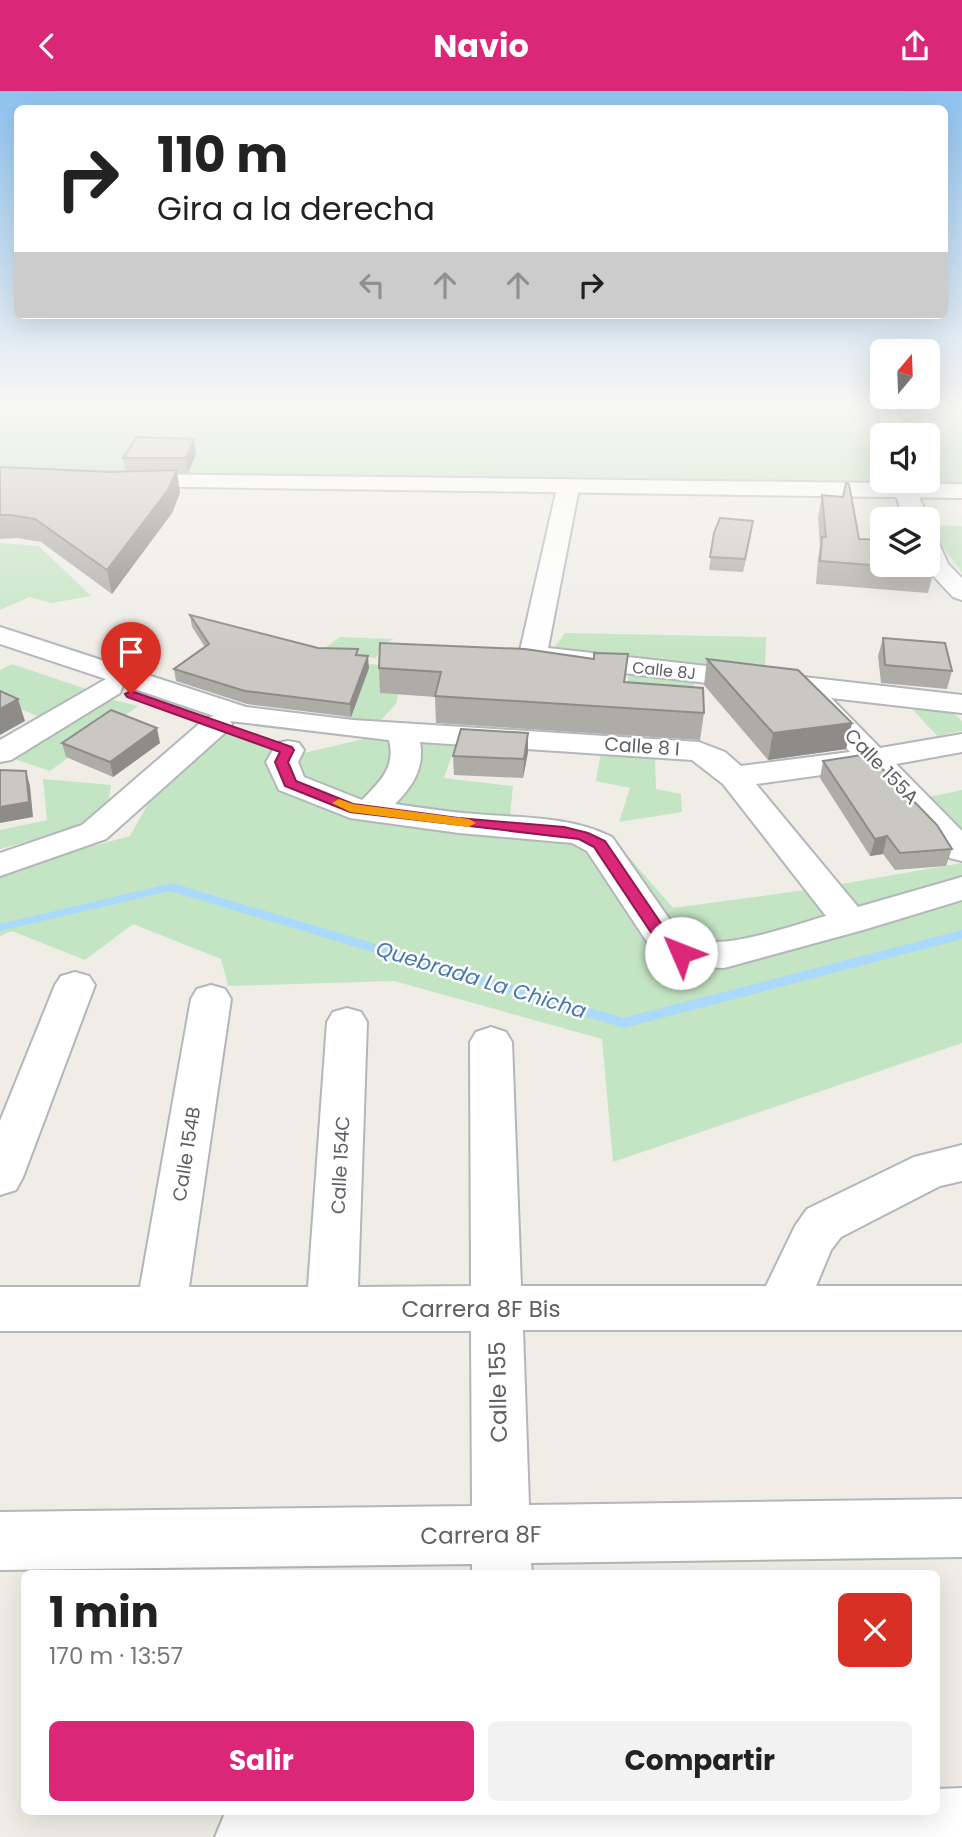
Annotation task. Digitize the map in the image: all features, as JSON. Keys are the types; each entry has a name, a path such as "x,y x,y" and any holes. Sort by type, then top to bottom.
{"street":[{"name":"Calle 8J","path":"568,488 533,655 962,704"},
{"path":"940,490 962,492"},
{"path":"940,570 962,592"},
{"path":"7,647 110,687 288,750 324,742 353,729"},
{"name":"Calle 8 I","path":"7,647 242,715 353,729 699,751 714,759 734,777 850,922"},
{"name":"Calle 155A","path":"802,685 876,758 961,850"},
{"path":"0,753 110,687"},
{"path":"0,865 94,832 217,723"},
{"path":"370,810 392,789 407,767 409,748 401,731"},
{"path":"734,777 876,758 962,743"},
{"path":"288,750 282,762 290,783 350,808 458,823 564,831 600,844 666,942 681,953 723,955 850,922 962,888"},
{"path":"0,1177 75,985"},
{"name":"Calle 154B","path":"161,1309 211,999"},
{"name":"Calle 154C","path":"332,1308 347,1022"},
{"name":"Calle 155","path":"491,1042 502,1554"},
{"path":"781,1309 812,1240 824,1223 930,1170 962,1163"},
{"name":"Carrera 8F Bis","path":"0,1309 962,1308"},
{"name":"Carrera 8F","path":"0,1541 502,1554 962,1528"},
{"path":"249,1837 509,1827 962,1822"}],"green space":[{"path":"940,525 962,526 962,573 940,543"},
{"path":"0,543 39,546 91,596 52,603 29,597 0,610"},
{"path":"565,633 766,637 765,670 553,649"},
{"path":"340,637 394,639 383,644 376,658 321,651"},
{"path":"12,664 86,689 40,717 0,701 0,670"},
{"path":"370,664 404,667 396,704 378,723 342,723"},
{"path":"628,672 694,677 696,710 628,706"},
{"path":"106,698 138,706 50,771 5,756"},
{"path":"905,701 948,707 962,721 962,731 937,736"},
{"path":"227,733 304,753 368,738 457,741 444,778 513,786 510,816 614,840 673,908 813,889 962,863 962,1043 613,1162 602,1039 394,981 228,986 221,959 133,924 85,960 12,931 0,936 0,871 130,836 169,766"},
{"path":"601,752 655,756 656,789 681,794 682,812 619,822 630,788 596,781"},
{"path":"43,779 111,785 106,820 0,849 0,830 47,820"},
{"path":"962,790 962,832 959,827 953,828 924,798"}],"water":[{"name":"Quebrada La Chicha","path":"172,883 623,1018 962,930 962,939 624,1028 170,891 0,931 0,924"}],"building":[{"path":"0,488 169,488 107,570 35,519 0,515"},
{"path":"845,488 850,488 859,539 870,539 870,565 820,561 822,537 826,537 822,495 843,497"},
{"path":"720,518 753,521 745,559 710,557"},
{"path":"190,615 318,648 358,649 356,655 368,656 350,704 245,691 174,669 209,644"},
{"path":"883,638 945,643 952,671 885,665"},
{"path":"380,643 525,649 594,659 594,653 628,654 624,682 703,688 704,713 435,696 441,672 379,668"},
{"path":"707,659 798,670 852,723 773,733"},
{"path":"0,691 18,699 0,709"},
{"path":"111,710 157,728 110,762 62,743"},
{"path":"461,729 528,733 524,759 453,756"},
{"path":"868,754 937,825 952,849 900,853 887,836 875,839 823,761"},
{"path":"0,770 26,771 29,802 0,807"}],"slow traffic":[{"path":"339,803 350,808 469,823"}],"route":[{"path":"131,694 288,750 282,762 290,783 350,808 458,823 564,831 600,844 666,942 681,953"}]}
